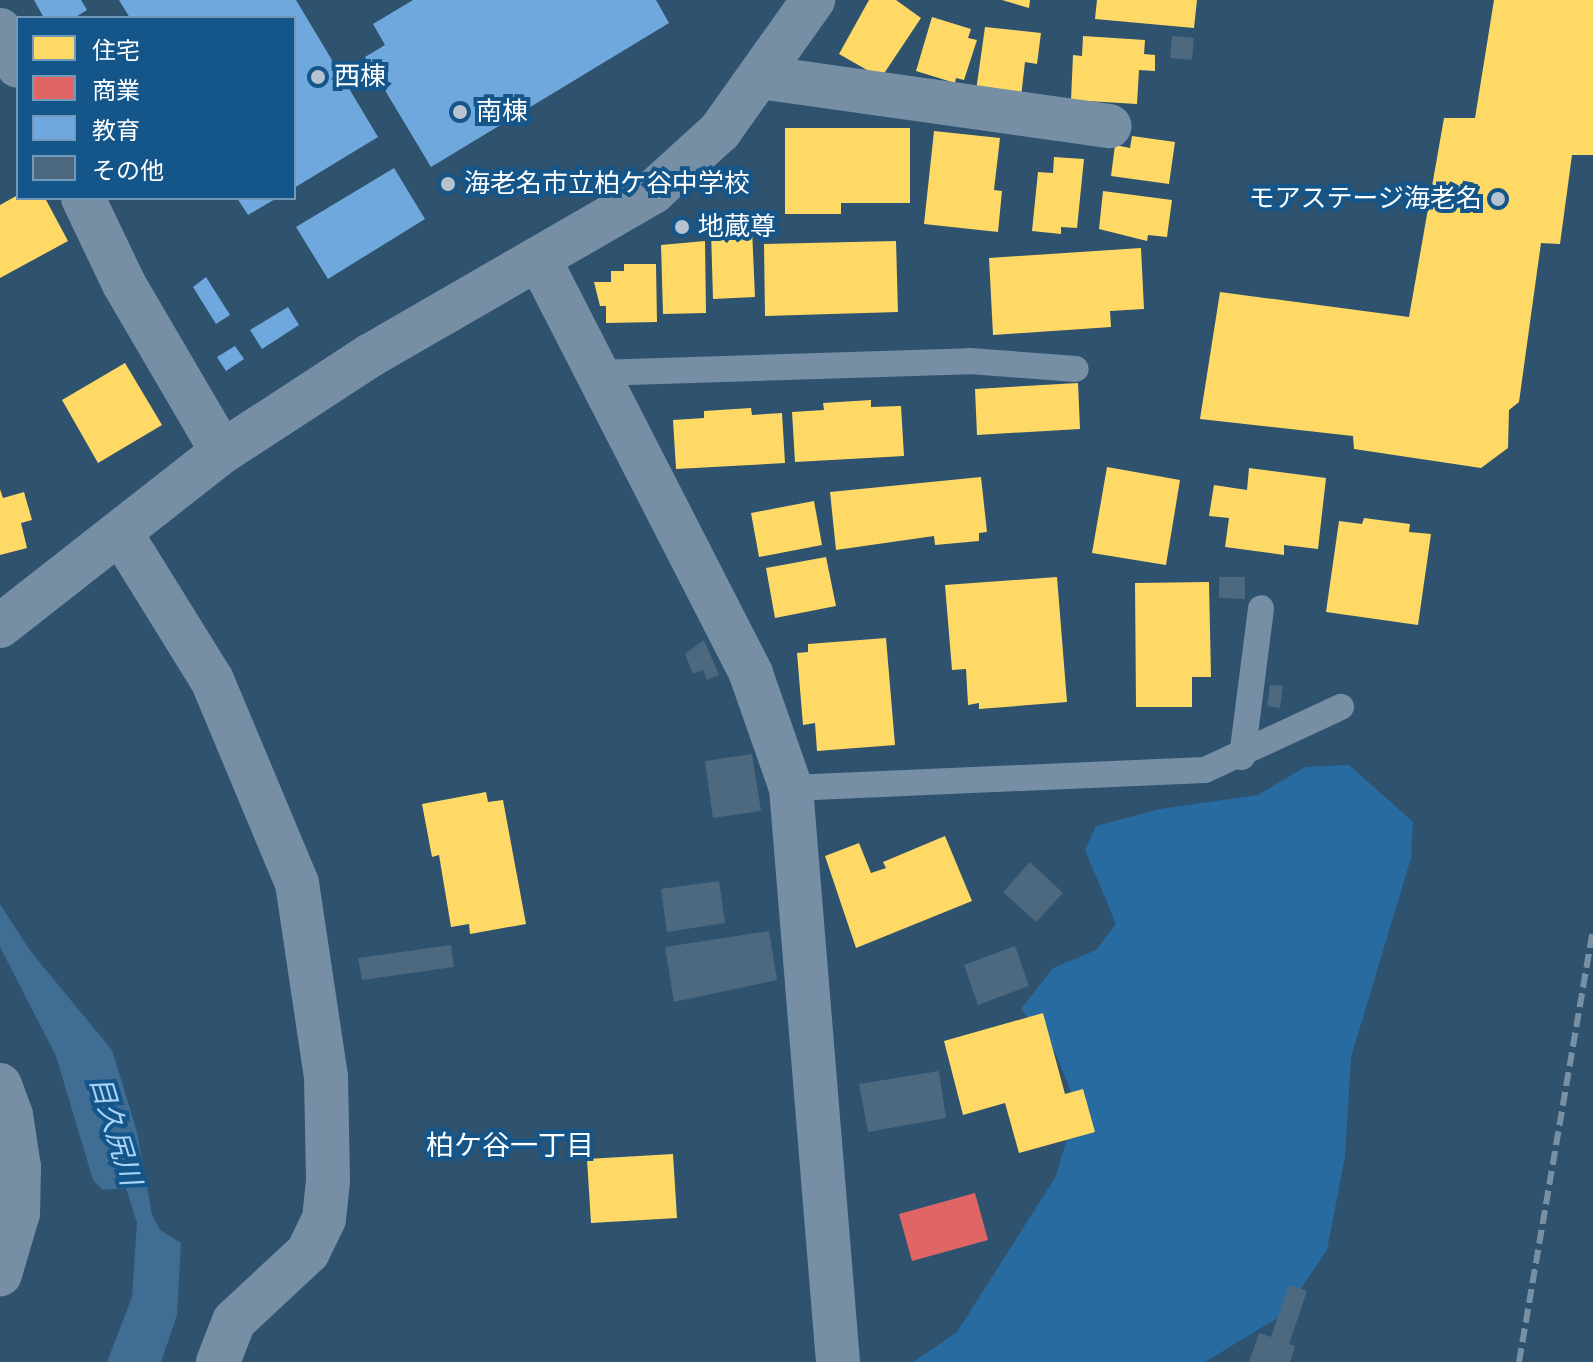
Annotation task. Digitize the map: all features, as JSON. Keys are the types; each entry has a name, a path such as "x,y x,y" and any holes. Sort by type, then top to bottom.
{"street":[{"path":"0,626 122,535 222,452 371,355 653,192 720,131 813,0"},
{"path":"0,30 16,62"},
{"path":"760,77 1110,126"},
{"path":"84,200 124,284 222,452"},
{"path":"539,259 751,674 791,788 838,1362"},
{"path":"122,535 212,680 297,883 326,1076 328,1181 324,1219 308,1252 234,1321 218,1362"},
{"path":"0,1085 11,1115 19,1167 18,1213 0,1274"}],"lane":[{"path":"597,373 970,361 1076,369"},
{"path":"1242,757 1261,608"},
{"path":"791,788 1205,770 1242,757 1341,707"}],"shaded area":[{"path":"1349,765 1413,822 1411,858 1351,1057 1345,1157 1327,1250 1284,1314 1205,1362 913,1362 957,1332 1055,1178 1077,1107 1056,1054 1021,1009 1053,968 1096,950 1116,924 1085,850 1096,826 1160,809 1258,795 1305,767"}],"water":[{"name":"目久尻川","path":"0,904 31,952 112,1050 137,1132 152,1215 160,1230 181,1243 177,1315 161,1362 107,1362 132,1297 137,1223 126,1188 103,1190 93,1180 56,1056 0,947"}],"building: 住宅":[{"path":"869,0 896,0 921,18 881,78 839,54"},
{"path":"1002,0 1030,0 1029,8"},
{"path":"1097,0 1197,0 1194,28 1095,19"},
{"name":"モアステージ海老名","path":"1494,0 1593,0 1593,155 1572,155 1560,244 1541,243 1519,402 1509,410 1508,448 1481,468 1354,449 1353,436 1200,419 1220,292 1409,317 1444,118 1475,118"},
{"path":"932,17 971,29 968,38 977,40 964,80 956,78 955,83 916,71"},
{"path":"985,27 1041,33 1037,64 1025,62 1021,97 976,91"},
{"path":"1083,36 1145,40 1144,54 1155,55 1155,71 1139,70 1137,104 1071,100 1073,55 1082,56"},
{"path":"785,128 910,128 910,203 841,203 841,214 785,214"},
{"path":"934,131 1000,138 994,190 1002,191 998,232 924,224"},
{"path":"1132,136 1175,142 1169,184 1111,176 1115,145 1130,148"},
{"path":"1054,157 1084,159 1077,228 1061,227 1061,234 1032,231 1038,172 1053,173"},
{"path":"1103,191 1172,200 1167,237 1148,235 1147,241 1099,229"},
{"path":"16,196 16,200 46,200 68,241 0,278 0,205"},
{"path":"752,229 755,297 713,299 711,231"},
{"path":"705,241 706,313 663,314 661,245"},
{"path":"896,241 898,312 765,316 764,244"},
{"path":"1141,248 1144,309 1110,311 1111,327 993,335 989,258"},
{"path":"624,264 656,264 657,322 606,323 606,306 600,306 594,282 611,282 611,271 624,271"},
{"path":"125,363 162,425 98,463 62,400"},
{"path":"1078,383 1080,429 977,435 975,389"},
{"path":"871,400 871,407 901,406 904,456 795,462 792,412 824,410 823,403"},
{"path":"751,408 752,415 782,413 785,463 676,469 673,420 704,418 704,411"},
{"path":"1107,467 1180,480 1166,565 1092,553"},
{"path":"1249,468 1326,478 1318,549 1284,545 1284,555 1225,547 1229,518 1209,516 1214,485 1247,490"},
{"path":"981,477 987,532 979,533 979,541 935,545 934,536 836,550 830,492"},
{"path":"0,489 3,498 24,492 32,520 21,523 27,548 0,555"},
{"path":"814,501 822,545 759,557 751,513"},
{"path":"1364,518 1410,524 1409,532 1431,534 1418,625 1326,612 1339,521 1362,524"},
{"path":"826,557 836,606 775,618 766,568"},
{"path":"1057,577 1067,702 979,709 979,703 968,705 966,669 952,670 945,585"},
{"path":"1209,582 1211,677 1192,677 1192,707 1136,707 1135,583"},
{"path":"886,638 895,745 817,751 815,723 803,725 797,653 808,652 808,644"},
{"path":"486,792 488,802 503,800 526,924 470,934 469,924 451,927 439,855 432,857 422,804"},
{"path":"945,836 972,901 856,948 825,856 859,843 871,873 886,868 883,862"},
{"path":"1043,1013 1065,1094 1083,1089 1095,1132 1019,1153 1005,1103 963,1115 944,1041"},
{"path":"673,1154 677,1218 591,1223 587,1159"}],"building: 商業":[{"path":"975,1193 988,1240 912,1261 899,1214"}],"building: 教育":[{"path":"34,0 81,0 87,10 77,16 43,16"},
{"name":"西棟","path":"119,0 296,0 378,137 296,187 296,16 129,16"},
{"name":"南棟","path":"413,0 656,0 669,23 431,167 365,57 385,45 373,24"},
{"path":"394,168 425,219 328,279 296,227"},
{"path":"238,200 274,200 248,215"},
{"path":"206,277 230,315 216,324 193,287"},
{"path":"288,307 299,325 262,349 250,330"},
{"path":"235,346 244,359 226,371 217,357"}],"building: その他":[{"path":"1172,36 1194,38 1192,60 1170,58"},
{"path":"1219,577 1245,577 1245,599 1219,598"},
{"path":"704,640 719,675 707,680 703,670 693,674 685,654"},
{"path":"1270,685 1283,686 1280,708 1267,706"},
{"path":"752,754 761,811 713,818 705,761"},
{"path":"1030,862 1063,893 1036,922 1003,892"},
{"path":"719,881 725,923 667,932 661,889"},
{"path":"769,931 777,980 674,1002 665,947"},
{"path":"451,945 454,967 362,980 358,958"},
{"path":"1015,946 1029,986 978,1005 964,965"},
{"path":"939,1071 946,1118 868,1132 859,1084"},
{"path":"1289,1285 1307,1291 1289,1344 1295,1346 1290,1362 1249,1362 1259,1333 1271,1337"}],"railway":[{"path":"1519,1362 1593,928"}],"place":[{"name":"西棟","path":"318,77"},
{"name":"南棟","path":"460,112"},
{"name":"海老名市立柏ケ谷中学校","path":"448,184"},
{"name":"モアステージ海老名","path":"1498,199"},
{"name":"地蔵尊","path":"682,227"}],"district":[{"name":"柏ケ谷一丁目","path":"510,1146"}]}
